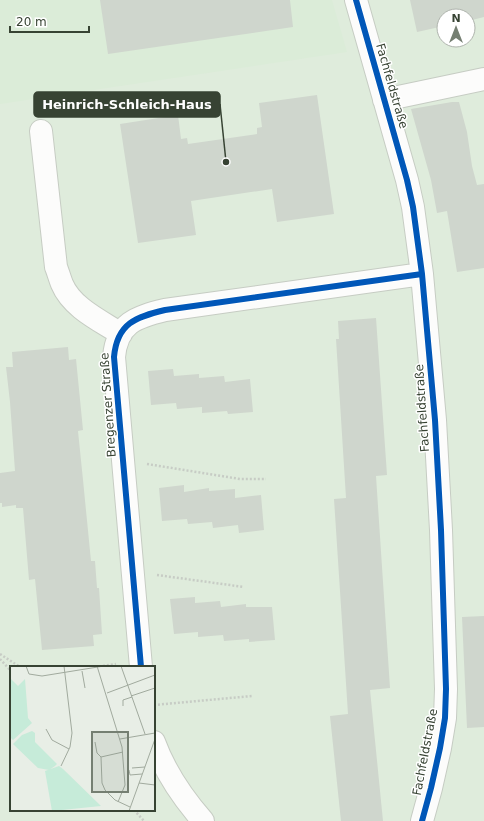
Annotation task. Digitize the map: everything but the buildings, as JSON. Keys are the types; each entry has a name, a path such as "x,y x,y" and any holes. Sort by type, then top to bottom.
{"street":[{"name":"Fachfeldstraße","path":"356,0 413,207 422,274 435,420 441,530 446,689 445,718 440,748 422,821"},
{"path":"384,100 484,79"},
{"path":"41,131 56,267 62,286 73,301 121,334"},
{"name":"Bregenzer Straße","path":"140,666 114,357 115,346 127,325 138,318 165,310 422,274"},
{"path":"155,745 160,758 176,788 203,821"}],"path":[{"path":"123,460 240,479 266,479"},
{"path":"132,572 244,587"},
{"path":"0,654 18,666"},
{"path":"0,659 10,670"},
{"path":"155,705 252,696"},
{"path":"135,811 144,821"}],"shaded area":[{"path":"0,0 484,0 484,821 0,821"},
{"path":"0,0 332,0 347,52 0,104"}],"cycle path":[{"path":"356,0 407,180 413,207 422,274 435,420 441,530 446,689 445,718 440,748 422,821"},
{"path":"141,666 114,357 119,336 124,329 137,319 165,310 422,274"}],"place":[{"name":"Heinrich-Schleich-Haus","path":"226,162"}]}
